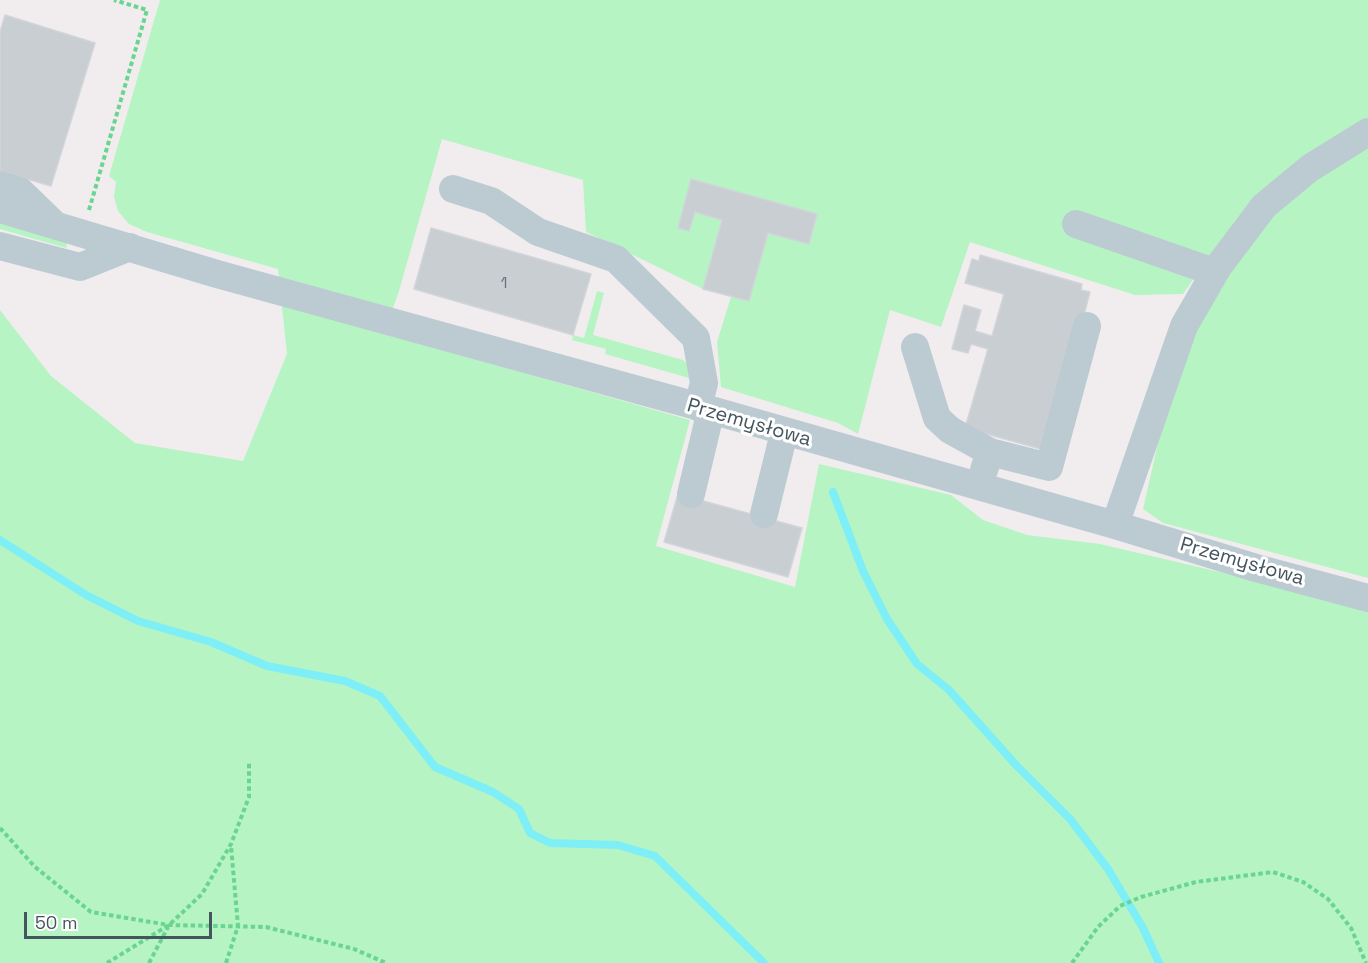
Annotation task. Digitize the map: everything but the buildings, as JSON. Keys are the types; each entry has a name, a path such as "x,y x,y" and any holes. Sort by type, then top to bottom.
{"lane":[{"path":"1115,525 1184,326 1214,272 1264,206 1310,168 1368,132"},
{"path":"0,185 20,191 55,226"},
{"path":"453,189 491,201 538,232 616,259 696,338 704,382 704,409 691,494"},
{"name":"Przemysłowa","path":"0,209 383,320 1368,598"},
{"path":"1077,224 1214,272"},
{"path":"0,246 80,267 130,247"},
{"path":"915,347 937,418 950,430 981,450 1049,467 1087,326"},
{"path":"764,514 784,433"},
{"path":"979,488 990,452"}],"path":[{"path":"83,233 147,10 114,0"},
{"path":"107,963 169,925 202,894 231,844 249,797 249,762"},
{"path":"0,828 35,867 91,912 169,925 266,927 354,948 386,963"},
{"path":"226,963 238,926 231,844"},
{"path":"1072,963 1108,915 1131,902 1196,882 1273,872 1303,882 1328,899 1351,928 1366,963"},
{"path":"148,963 169,925"}],"green space":[{"path":"160,0 1368,0 1368,119 1212,253 1183,294 1135,295 970,242 941,327 890,310 858,434 838,423 721,387 717,342 731,297 749,301 768,233 809,244 817,214 692,179 678,228 689,231 695,212 722,220 703,289 586,232 583,180 442,139 399,291 384,333 690,420 656,546 795,587 819,464 951,495 983,520 1027,535 1100,544 1331,598 1368,610 1368,963 0,963 0,310 51,376 135,443 243,461 287,354 278,269 147,232 129,224 118,211 114,197 116,182 109,176"},
{"path":"1368,144 1368,578 1163,523 1143,509 1166,408 1200,312 1270,214 1325,170"},
{"path":"0,217 69,236 66,248 0,229"},
{"path":"597,291 604,293 593,335 683,360 687,364 689,378 605,354 606,349 572,340 573,335 584,338"}],"waterway":[{"path":"833,492 863,571 887,619 917,664 949,690 1016,765 1070,819 1108,869 1143,928 1159,963"},
{"path":"0,540 86,595 138,621 211,642 267,666 345,681 380,696 435,767 493,792 519,809 530,833 550,843 618,845 655,856 764,963"}]}
